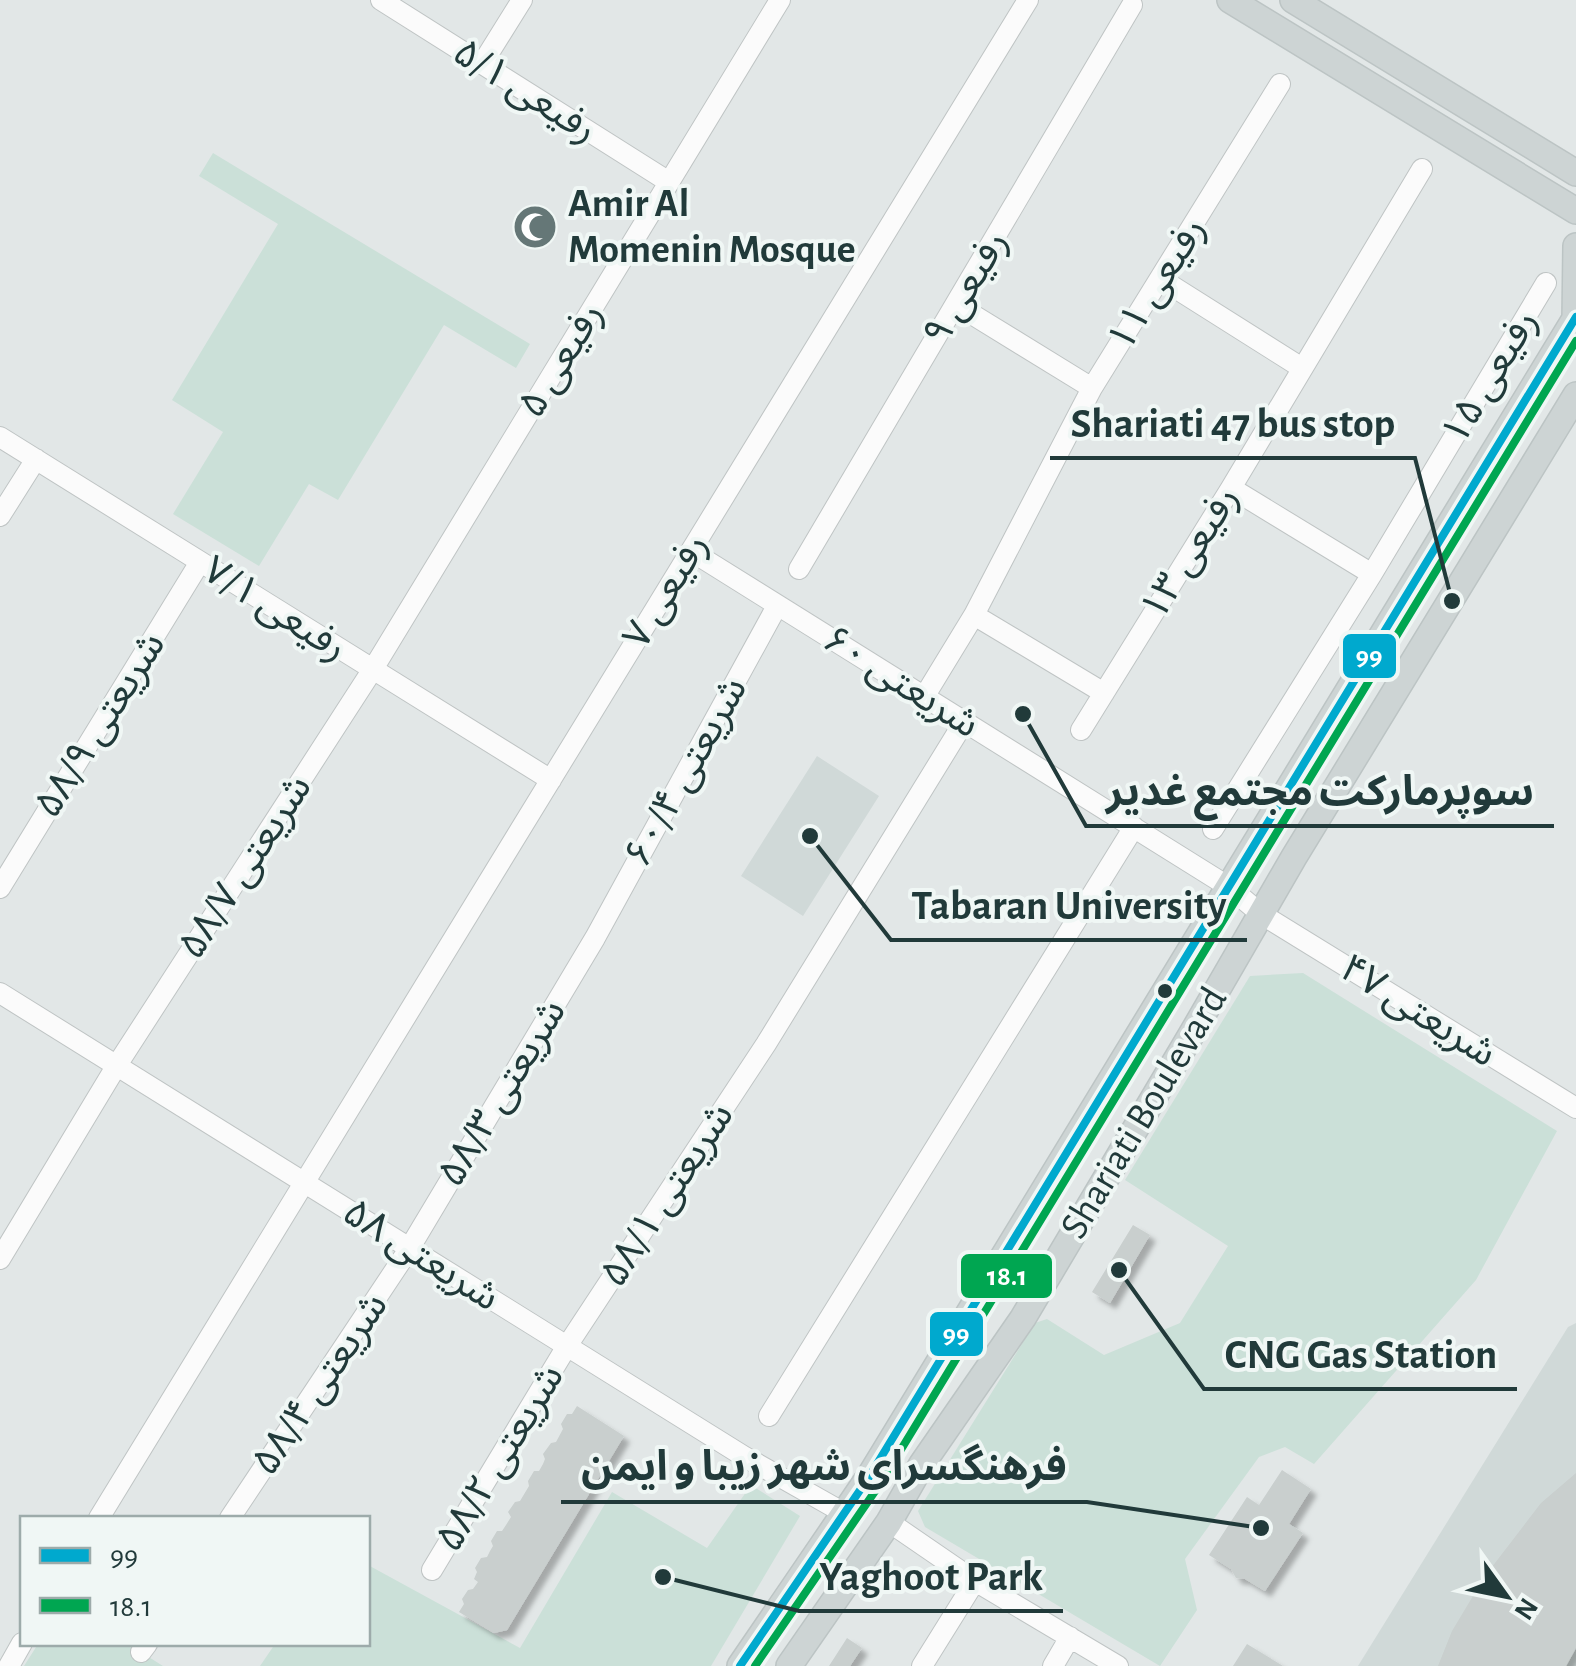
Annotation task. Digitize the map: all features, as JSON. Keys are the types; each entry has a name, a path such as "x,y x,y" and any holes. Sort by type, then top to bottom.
{"main road":[{"path":"1230,0 1576,212"},
{"path":"1293,0 1576,173"},
{"path":"1575,318 1576,246"},
{"name":"Shariati Boulevard","path":"740,1666 868,1477 1575,318"},
{"name":"Shariati Boulevard","path":"788,1666 890,1522 922,1464 1023,1318 1260,914 1576,396"}],"street":[{"name":"رفیعی ۵/۱","path":"381,0 669,182"},
{"path":"482,64 522,0"},
{"name":"رفیعی ۵","path":"372,669 780,0"},
{"name":"رفیعی ۷","path":"100,1516 1028,0"},
{"name":"رفیعی ۹","path":"799,569 1132,5"},
{"name":"رفیعی ۱۱","path":"924,697 974,615 1092,388 1280,84"},
{"name":"رفیعی ۱۳","path":"1081,730 1422,168"},
{"path":"1161,279 1302,368"},
{"name":"رفیعی ۱۵","path":"1213,828 1372,574 1546,283"},
{"path":"957,305 1092,388"},
{"name":"رفیعی ۷/۱","path":"0,437 551,780"},
{"path":"0,516 36,459"},
{"path":"1231,488 1372,574"},
{"name":"شریعتی ۶۰","path":"690,551 1229,887 1260,914"},
{"name":"شریعتی ۵۸/۹","path":"0,888 200,562"},
{"name":"شریعتی ۶۰/۴","path":"595,938 777,606"},
{"path":"974,615 1104,693"},
{"name":"شریعتی ۵۸/۷","path":"0,1259 118,1065 372,669"},
{"name":"شریعتی ۵۸/۱","path":"567,1346 766,1044 964,722"},
{"path":"769,1416 1134,827"},
{"name":"شریعتی ۴۷","path":"1260,914 1576,1108"},
{"name":"شریعتی ۵۸/۳","path":"409,1249 595,938"},
{"name":"شریعتی ۵۸","path":"0,993 744,1457 844,1513"},
{"name":"شریعتی ۵۸/۴","path":"231,1516 409,1249"},
{"name":"شریعتی ۵۸/۲","path":"432,1570 567,1346"},
{"path":"890,1522 975,1580 1118,1666"},
{"path":"922,1666 975,1580"},
{"path":"1053,1666 1070,1637"}],"shaded area":[{"path":"817,756 879,796 803,916 741,876"},
{"path":"1576,1323 1576,1666 1358,1666 1568,1327"}],"green space":[{"path":"213,153 530,344 516,368 444,325 338,500 309,484 259,566 173,514 223,432 172,400 278,224 199,176"},
{"path":"1303,973 1557,1131 1476,1280 1314,1464 1285,1447 1259,1457 1185,1559 1197,1610 1160,1666 925,1527 918,1511 1035,1323 1047,1319 1104,1355 1180,1323 1228,1246 1125,1180 1250,976"},
{"path":"751,1485 800,1516 711,1666 260,1666 274,1646 370,1646 370,1566 520,1648 612,1492 707,1548"},
{"path":"37,1646 131,1646 163,1666 24,1666"}],"building":[{"path":"1133,1225 1150,1235 1110,1303 1092,1292"},
{"path":"577,1406 624,1436 507,1630 494,1633 459,1612 464,1604 462,1599 478,1582 474,1579 475,1568 481,1558 487,1557 497,1531 502,1531 511,1517 508,1512 520,1501 534,1471 539,1471 543,1464 543,1454 556,1442 567,1414 572,1414"},
{"path":"1282,1470 1311,1489 1289,1524 1303,1533 1265,1591 1236,1578 1231,1569 1209,1555 1247,1497 1259,1505"},
{"path":"1576,1473 1576,1648 1566,1666 1438,1666 1452,1631 1485,1576 1541,1503"},
{"path":"847,1638 862,1648 850,1666 829,1666"},
{"path":"1247,1644 1283,1666 1233,1666"}],"transit line":[{"name":"99","path":"740,1666 869,1477 1576,317"},
{"name":"18.1","path":"755,1666 880,1484 1576,341"}],"place":[{"name":"Amir Al Momenin Mosque","path":"535,227"},
{"name":"Shariati 47 bus stop","path":"1452,601"},
{"name":"سوپرمارکت مجتمع غدیر","path":"1023,714"},
{"name":"Tabaran University","path":"810,836"},
{"name":"CNG Gas Station","path":"1119,1270"},
{"name":"فرهنگسرای شهر زیبا و ایمن","path":"1261,1528"},
{"name":"Yaghoot Park","path":"663,1577"}]}
